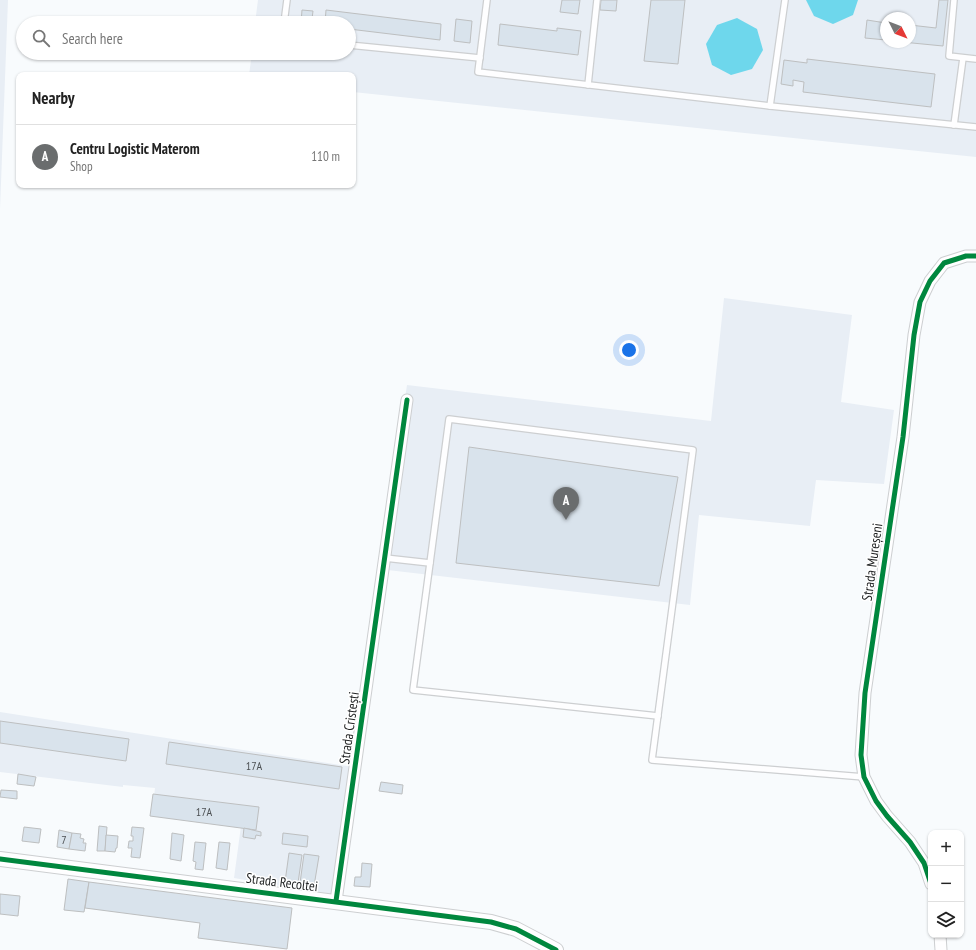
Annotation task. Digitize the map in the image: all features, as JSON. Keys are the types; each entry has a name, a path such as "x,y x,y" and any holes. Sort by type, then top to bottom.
{"street":[{"name":"Strada Mureșeni","path":"928,875 924,863 910,842 876,801 864,777 861,755 865,693 903,436 914,334 920,302 930,281 944,263 966,256 976,256"},
{"name":"Strada Cristești","path":"336,901 386,558 407,400"},
{"name":"Strada Recoltei","path":"0,859 491,922 516,929 556,950"},
{"path":"940,938 941,950"}],"lane":[{"path":"285,16 287,0"},
{"path":"487,0 478,72 770,106 976,127"},
{"path":"588,85 597,0"},
{"path":"770,106 785,0"},
{"path":"954,0 949,56 976,59"},
{"path":"356,47 480,58"},
{"path":"954,125 963,58"},
{"path":"658,716 413,690 449,419 693,450 658,716 652,760 864,777"},
{"path":"386,558 430,563"}],"shaded area":[{"path":"0,0 8,0 0,209"},
{"path":"258,0 976,0 976,157 356,92 356,72 249,72 251,60 356,60 356,16 256,16"},
{"path":"724,298 852,315 841,402 894,410 884,484 816,480 810,526 699,515 690,605 379,569 407,385 711,421"},
{"path":"0,712 353,767 334,895 234,878 241,826 152,815 155,788 123,785 123,787 0,772"}],"water":[{"path":"806,0 858,0 853,15 833,24 814,16"},
{"path":"737,18 757,29 763,50 752,69 731,75 712,65 706,44 717,25"}],"building":[{"path":"562,0 580,0 578,14 560,12"},
{"path":"601,0 617,0 616,11 600,10"},
{"path":"651,0 685,0 678,64 644,61"},
{"path":"939,0 948,0 943,46 916,43 916,26 936,28"},
{"path":"302,10 313,11 312,16 302,16"},
{"path":"326,10 441,24 440,40 356,30 356,16 326,16"},
{"path":"456,19 472,21 470,43 454,41"},
{"path":"867,20 880,22 880,39 865,38"},
{"path":"500,24 557,31 557,28 581,31 578,55 498,45"},
{"path":"807,59 935,74 931,107 803,92 804,82 793,80 793,86 781,84 784,60 807,63"},
{"path":"469,447 678,477 659,586 456,563"},
{"path":"0,721 129,739 126,761 0,743"},
{"path":"169,742 342,767 339,789 166,764"},
{"path":"18,774 36,777 34,786 17,784"},
{"path":"381,782 403,785 402,794 379,791"},
{"path":"1,790 17,791 17,799 0,797"},
{"path":"153,794 259,807 256,830 150,816"},
{"path":"99,826 107,827 105,851 97,851"},
{"path":"24,827 41,829 39,843 22,841"},
{"path":"132,827 144,828 140,858 131,857 132,848 128,848 129,841 133,841 133,836 131,836"},
{"path":"244,828 261,832 261,836 256,835 255,839 243,837"},
{"path":"59,830 72,833 69,849 57,847"},
{"path":"72,833 81,834 80,838 84,839 83,843 86,843 85,851 69,849"},
{"path":"172,833 184,835 181,861 170,859"},
{"path":"283,833 308,836 307,847 282,844"},
{"path":"106,835 118,836 117,848 115,852 105,851"},
{"path":"195,842 206,843 203,870 195,869 196,862 193,861"},
{"path":"219,842 230,843 227,870 216,868"},
{"path":"289,853 302,855 298,883 285,882"},
{"path":"304,854 319,856 314,886 300,883"},
{"path":"362,863 372,864 370,887 354,886 355,877 361,877"},
{"path":"68,879 89,882 84,912 64,910"},
{"path":"89,882 292,908 287,949 198,938 200,923 85,908"},
{"path":"0,894 20,896 18,916 0,914"}],"cycle path":[{"path":"928,875 924,863 910,842 876,801 864,777 861,755 865,693 903,437 914,335 920,302 930,281 944,263 966,256 976,256"},
{"path":"336,901 407,400"},
{"path":"0,859 491,922 516,929 556,950"}],"place":[{"name":"Centru Logistic Materom","path":"566,520"}]}
